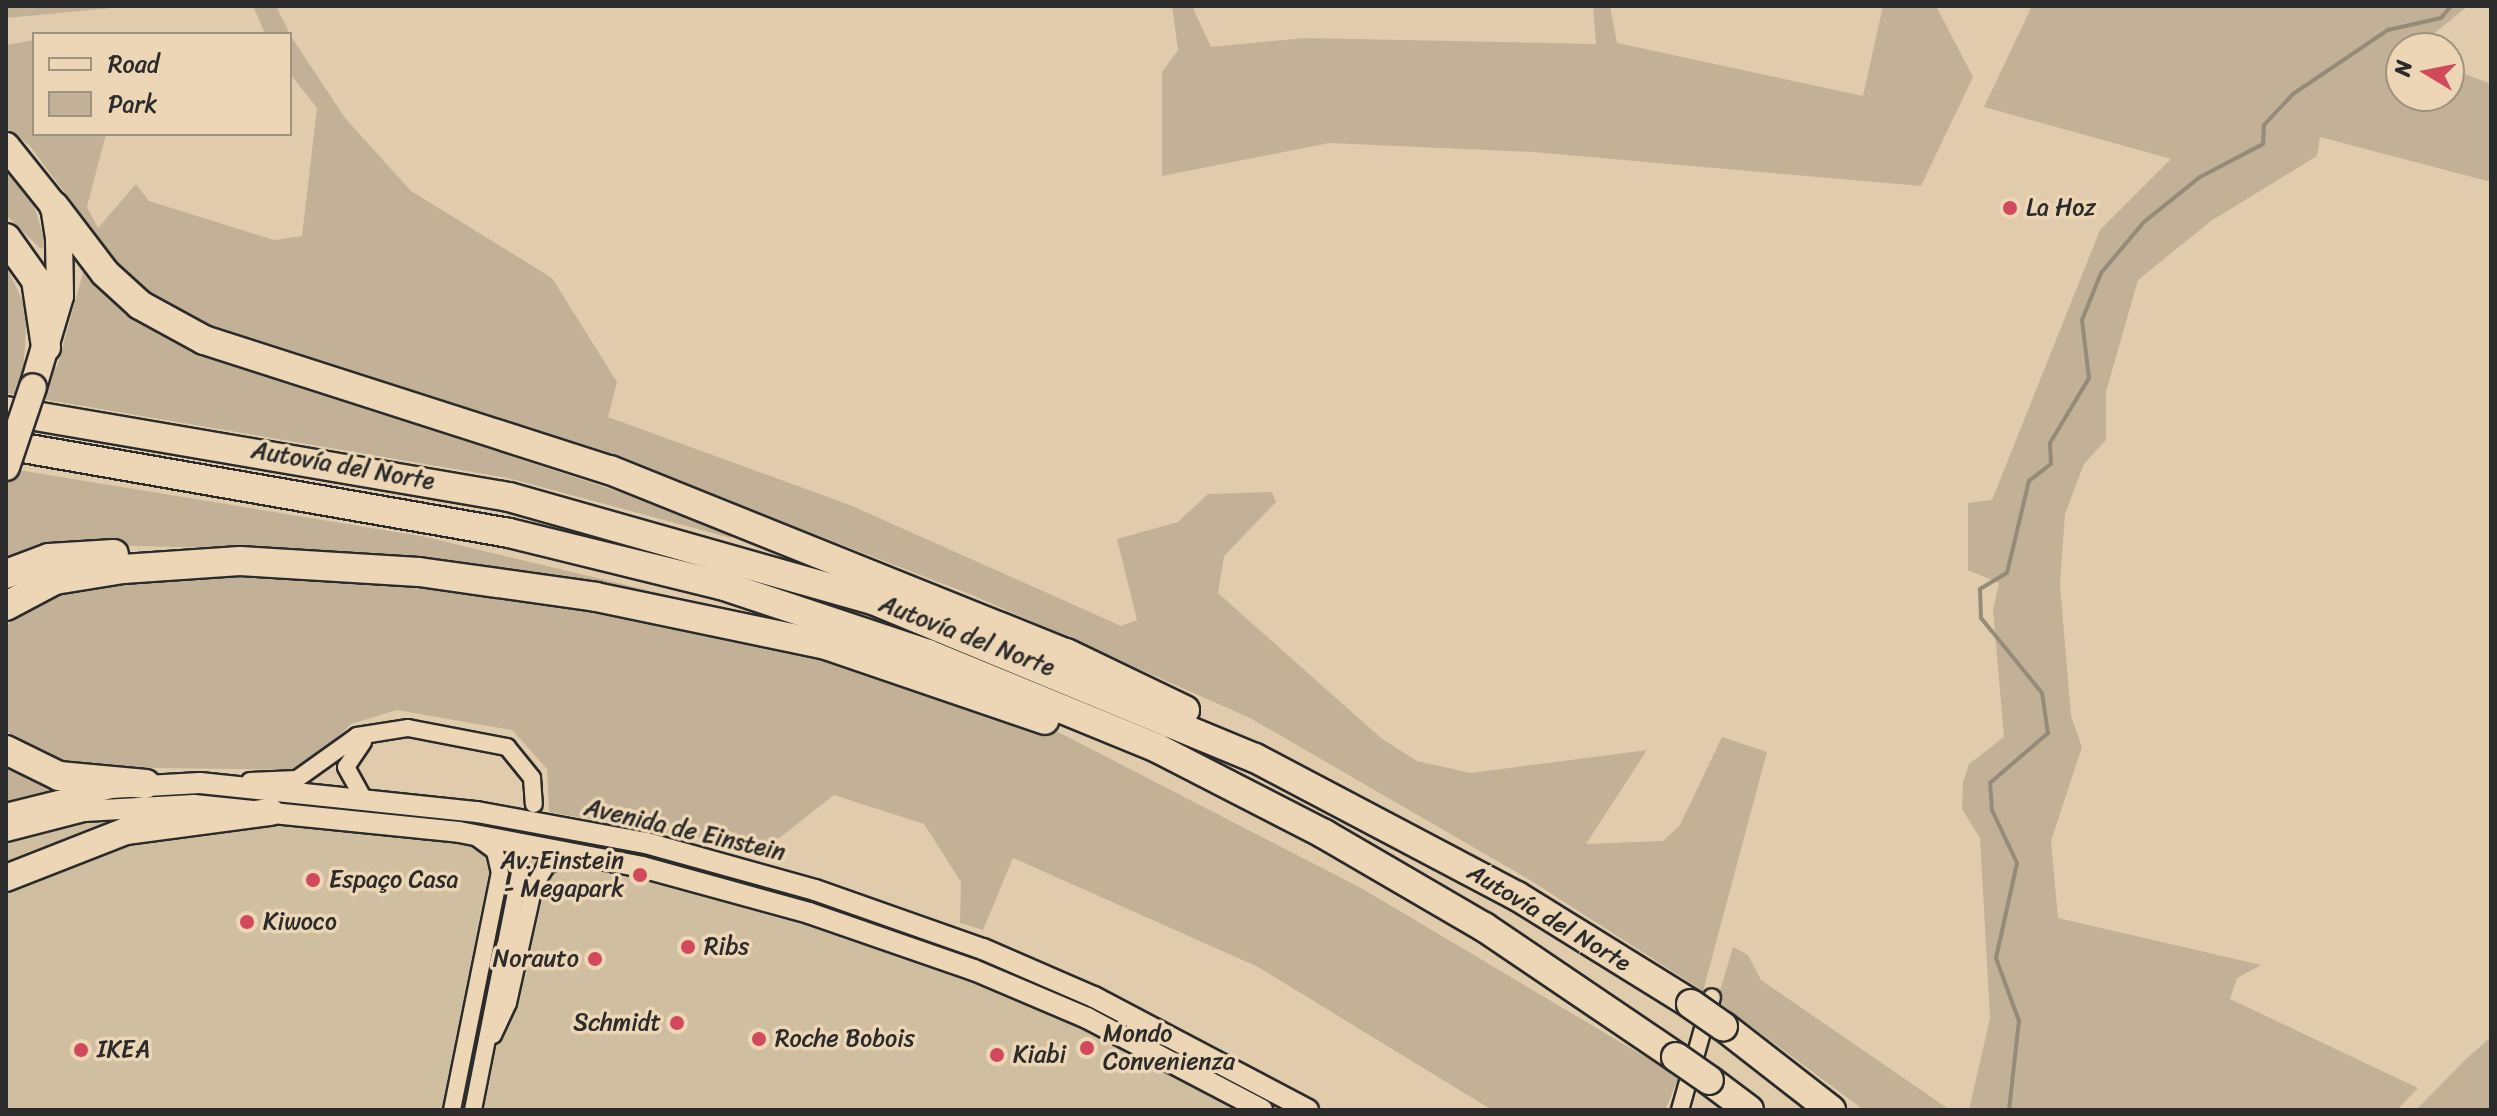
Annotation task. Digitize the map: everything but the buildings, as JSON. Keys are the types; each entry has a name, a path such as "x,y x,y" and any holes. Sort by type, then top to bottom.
{"highway":[{"path":"6,146 105,273 140,305 204,340 654,488 1136,682 1255,758"},
{"path":"6,467 60,296 54,206"},
{"path":"6,238 36,280 46,347"},
{"name":"Autovía del Norte","path":"6,411 509,497 728,555 954,629 1255,758 1517,896 1701,1000 1723,1026 1831,1110"},
{"name":"Autovía del Norte","path":"6,445 318,494 721,585 1055,704 1246,794 1484,927 1749,1110"},
{"path":"6,574 87,555 419,572 581,595 826,645 1246,794"},
{"path":"6,606 55,580 240,561"},
{"path":"6,750 59,776 146,784"},
{"path":"6,878 126,831 271,812"}],"street":[{"path":"363,798 346,767 349,756 387,728"},
{"path":"200,783 297,779 357,736 387,728 442,730 507,747 532,778 534,804"},
{"name":"Avenida de Einstein","path":"6,814 146,784 200,783 363,798 646,843 815,890 1094,997 1308,1110"},
{"name":"Avenida de Einstein","path":"6,831 124,806 271,812 459,832 571,852 749,895 974,970 1087,1018 1262,1110"},
{"path":"459,832 495,851 495,896 466,1052"},
{"path":"488,1043 508,1003 539,875 571,852"},
{"path":"452,1110 522,861 473,1110"},
{"path":"1680,1110 1701,1000"}],"shaded area":[{"path":"194,805 642,867 974,970 1262,1110 6,1110 6,831"}],"green space":[{"path":"6,6 133,6 6,18"},
{"path":"253,6 276,6 289,32 264,32"},
{"path":"1172,6 1192,6 1211,47 1304,38 1596,44 1593,6 1610,6 1617,43 1863,96 1883,6 1936,6 1973,77 1921,186 1533,152 1329,143 1162,176 1162,72 1178,50"},
{"path":"2032,6 2468,6 2436,32 2385,32 2385,112 2465,112 2465,74 2491,84 2491,182 2320,137 2317,156 2211,221 2138,280 2106,392 2106,440 2084,464 2065,514 2060,584 2071,716 2082,747 2051,841 2058,918 2261,965 2237,978 2230,999 2418,1088 2397,1110 1969,1110 1990,1018 1980,838 1962,809 1963,782 1969,764 2004,737 1993,610 1999,583 1968,570 1968,503 1992,500 2100,230 2171,159 1984,107"},
{"path":"292,38 345,118 411,191 552,278 617,382 608,417 850,505 1121,626 1137,620 1117,539 1178,522 1208,494 1272,492 1276,502 1224,556 1218,593 1381,738 1417,761 1471,773 1647,750 1586,844 1663,841 1680,825 1722,737 1767,752 1703,991 1530,880 1250,718 972,595 600,451 185,319 125,273 29,145 6,128 6,45 32,40 32,136 105,136 87,207 98,228 136,184 149,201 274,240 302,236 317,108 292,77"},
{"path":"6,167 34,205 46,244 41,249 6,215"},
{"path":"6,265 27,311 24,360 57,367 84,269 140,323 189,350 732,529 731,538 508,478 6,393"},
{"path":"6,468 426,537 693,601 312,550 92,545 6,563"},
{"path":"256,571 469,589 773,638 1060,733 1361,888 1679,1077 1665,1110 1492,1110 1258,967 1013,858 983,930 960,923 961,882 924,824 834,795 778,839 749,847 549,812 547,769 512,730 397,710 351,724 304,770 85,767 37,757 6,730 6,627 32,600 110,581"},
{"path":"6,764 49,784 48,794 6,805"},
{"path":"1733,947 1748,955 1761,980 1950,1110 1864,1110 1717,1001"},
{"path":"2491,1037 2491,1110 2416,1110 2467,1058"}],"waterway":[{"path":"2009,1110 2019,1021 1996,958 2017,863 1992,810 1990,783 2048,733 2042,693 1981,618 1980,589 2007,573 2029,481 2051,464 2050,443 2089,378 2082,320 2101,273 2144,222 2200,177 2263,144 2264,125 2293,94 2388,30 2441,18 2451,6"}],"place":[{"name":"La Hoz","path":"2010,208"},
{"name":"Av. Einstein - Megapark","path":"640,875"},
{"name":"Espaço Casa","path":"313,880"},
{"name":"Kiwoco","path":"247,922"},
{"name":"Ribs","path":"688,947"},
{"name":"Norauto","path":"595,959"},
{"name":"Schmidt","path":"677,1023"},
{"name":"Roche Bobois","path":"759,1039"},
{"name":"Mondo Convenienza","path":"1087,1048"},
{"name":"IKEA","path":"81,1050"},
{"name":"Kiabi","path":"997,1055"}]}
